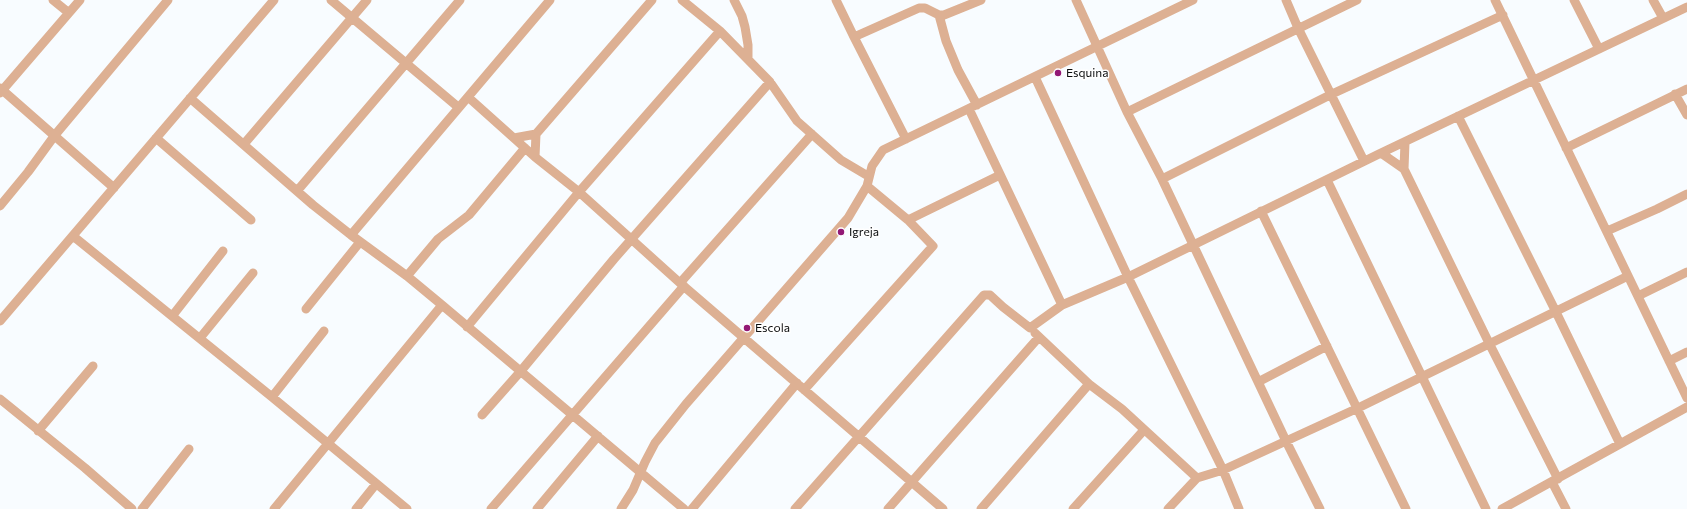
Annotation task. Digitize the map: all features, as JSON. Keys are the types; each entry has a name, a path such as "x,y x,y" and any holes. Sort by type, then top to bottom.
{"street":[{"path":"52,0 69,13"},
{"path":"80,0 1,90 55,135 114,188"},
{"path":"0,206 28,172 55,135 168,0"},
{"path":"0,322 274,0"},
{"path":"331,0 458,108"},
{"path":"244,144 367,0"},
{"path":"297,191 460,0"},
{"path":"351,235 550,0"},
{"path":"535,157 536,134 652,0"},
{"path":"682,0 720,31 748,59 770,82 797,120 841,160 868,176"},
{"path":"734,0 742,16 745,27 748,45 748,59"},
{"path":"836,0 906,138"},
{"path":"854,37 919,8 925,8 939,15 944,15 981,0"},
{"path":"1076,0 1127,112 1162,179 1192,245 1320,509"},
{"path":"622,509 633,490 640,472 655,443 673,419 745,338 843,223 854,208 866,186 868,176 875,161 883,150 1098,46 1182,2 1193,0"},
{"path":"1286,0 1298,28 1364,161"},
{"path":"1127,112 1358,0"},
{"path":"1495,0 1687,398"},
{"path":"1574,0 1599,49"},
{"path":"1653,0 1663,18"},
{"path":"1030,328 1062,305 1128,277 1364,161 1687,7"},
{"path":"939,15 941,27 949,49 1000,175 1062,305"},
{"path":"1162,179 1332,94 1503,15"},
{"path":"467,327 579,192 720,31"},
{"path":"1035,77 1128,277 1223,470 1239,509"},
{"path":"482,415 632,239 770,82"},
{"path":"1566,148 1687,89"},
{"path":"1676,94 1687,115"},
{"path":"468,97 535,157 579,192 682,284 943,509"},
{"path":"190,98 297,191 360,242 407,276 684,509"},
{"path":"1458,116 1620,444"},
{"path":"514,138 536,134"},
{"path":"491,509 572,416 682,284 812,134"},
{"path":"156,138 251,220"},
{"path":"1404,142 1404,169 1555,480 1566,509"},
{"path":"407,276 438,239 469,215 525,148"},
{"path":"1381,153 1404,169"},
{"path":"908,220 1000,175"},
{"path":"1327,180 1486,509"},
{"path":"804,390 933,246 908,220 866,186"},
{"path":"1607,231 1656,210 1687,194"},
{"path":"1261,211 1406,509"},
{"path":"73,236 173,315 407,509"},
{"path":"306,309 360,242"},
{"path":"173,315 223,251"},
{"path":"1638,296 1687,272"},
{"path":"200,338 253,273"},
{"path":"1168,509 1196,478 1223,470 1358,408 1628,276"},
{"path":"795,509 984,295 990,295 1003,308 1030,328 1089,384 1109,398 1196,478"},
{"path":"274,509 442,305"},
{"path":"272,397 324,331"},
{"path":"888,509 1039,337"},
{"path":"1258,382 1327,346"},
{"path":"1669,361 1687,352"},
{"path":"38,431 93,366"},
{"path":"692,509 797,383"},
{"path":"981,509 1089,384"},
{"path":"0,399 132,509"},
{"path":"1502,509 1687,408"},
{"path":"1073,509 1144,430"},
{"path":"537,509 598,436"},
{"path":"142,509 189,449"},
{"path":"356,509 376,484"}],"place":[{"name":"Esquina","path":"1058,73"},
{"name":"Igreja","path":"841,232"},
{"name":"Escola","path":"747,328"}]}
